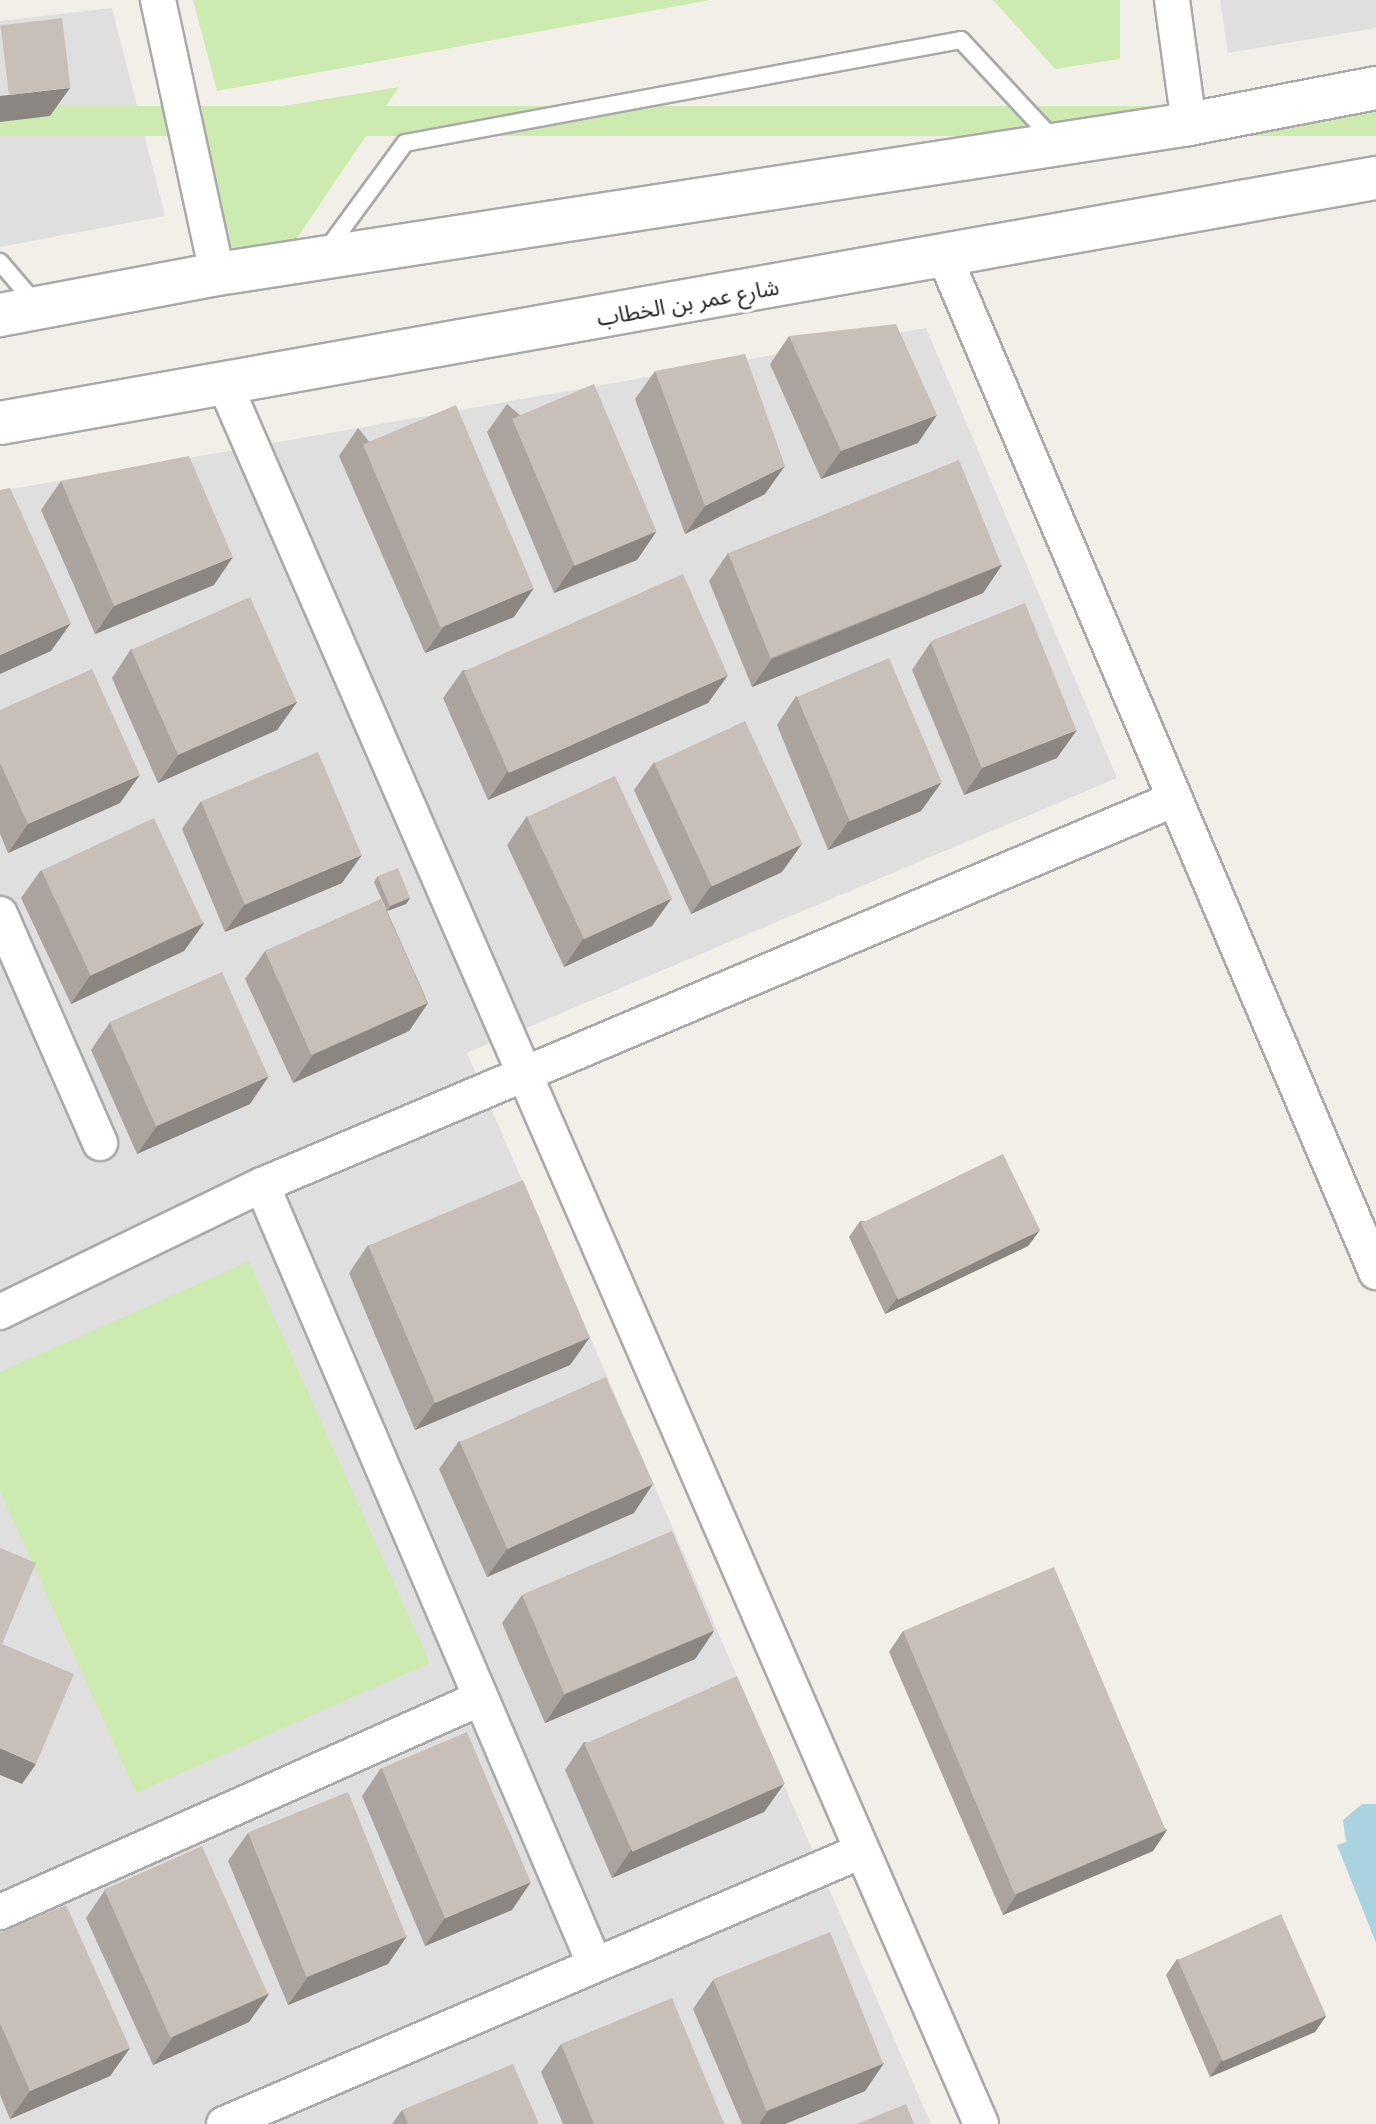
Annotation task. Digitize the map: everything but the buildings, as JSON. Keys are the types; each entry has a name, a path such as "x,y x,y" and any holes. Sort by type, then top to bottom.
{"street":[{"path":"158,0 217,274"},
{"path":"1172,0 1189,124"},
{"path":"19,311 321,257 1189,124 1376,88"},
{"name":"شارع عمر بن الخطاب","path":"0,423 945,258 1376,178"},
{"path":"945,258 1376,1272"},
{"path":"225,385 981,2124"},
{"path":"0,1312 262,1185 1175,799"},
{"path":"0,914 100,1143"},
{"path":"262,1185 595,1965"},
{"path":"0,1912 481,1698"},
{"path":"224,2124 862,1851"}],"lane":[{"path":"321,257 405,143 961,40 1058,144"},
{"path":"0,262 19,311"}],"shaded area":[{"path":"1220,0 1376,0 1376,28 1228,53"},
{"path":"112,8 165,216 0,247 0,21"},
{"path":"926,328 1117,778 467,1053 931,2124 0,2124 0,491"}],"green space":[{"path":"193,0 710,0 217,91"},
{"path":"993,0 1120,0 1120,59 1055,69"},
{"path":"399,87 295,241 232,255 197,120"},
{"path":"0,106 1376,106 1376,136 0,136"},
{"path":"249,1261 430,1663 136,1793 0,1491 0,1372"}],"water":[{"path":"1362,1804 1376,1804 1376,1943 1337,1845 1346,1842 1343,1820"}]}
